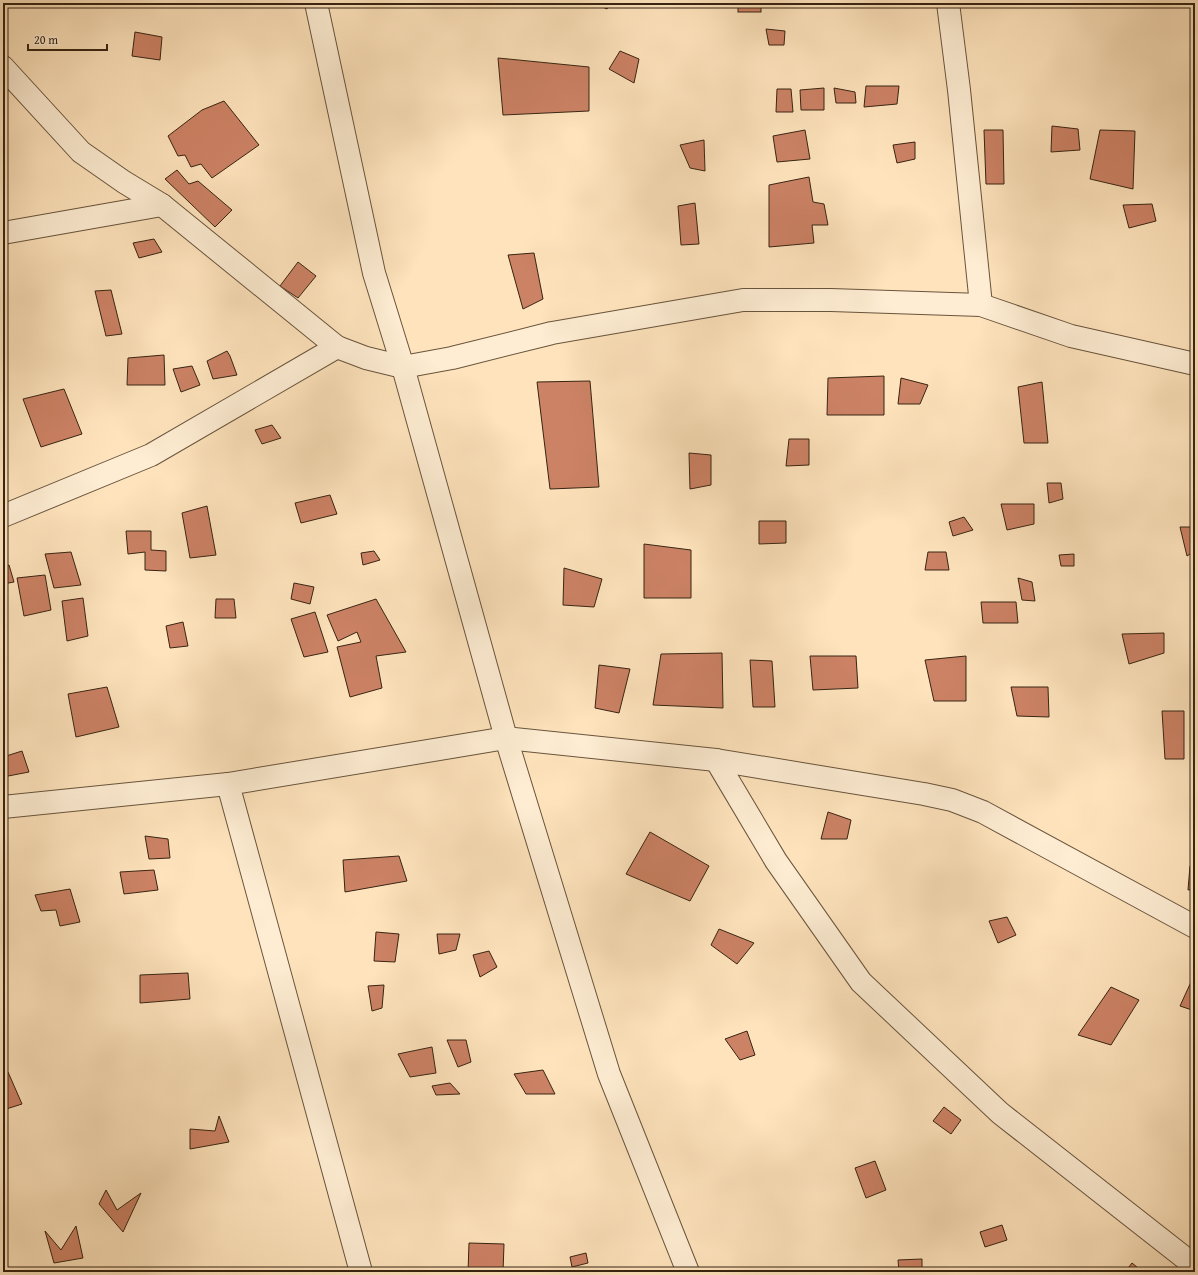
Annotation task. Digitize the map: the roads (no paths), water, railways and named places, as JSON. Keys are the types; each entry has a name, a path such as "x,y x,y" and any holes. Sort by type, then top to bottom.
{"street":[{"path":"316,3 374,273 403,367 506,738 609,1074 688,1272"},
{"path":"948,3 959,90 981,305"},
{"path":"3,67 81,152 162,206 337,347 366,358 403,367 452,358 552,333 743,300 831,300 981,305 1071,336 1195,364"},
{"path":"3,233 162,206"},
{"path":"3,516 152,455 337,347"},
{"path":"3,807 228,784 506,738 716,760 924,794 952,800 983,812 1195,927"},
{"path":"716,760 776,861 861,982 1000,1113 1195,1266"},
{"path":"228,784 361,1272"}]}
